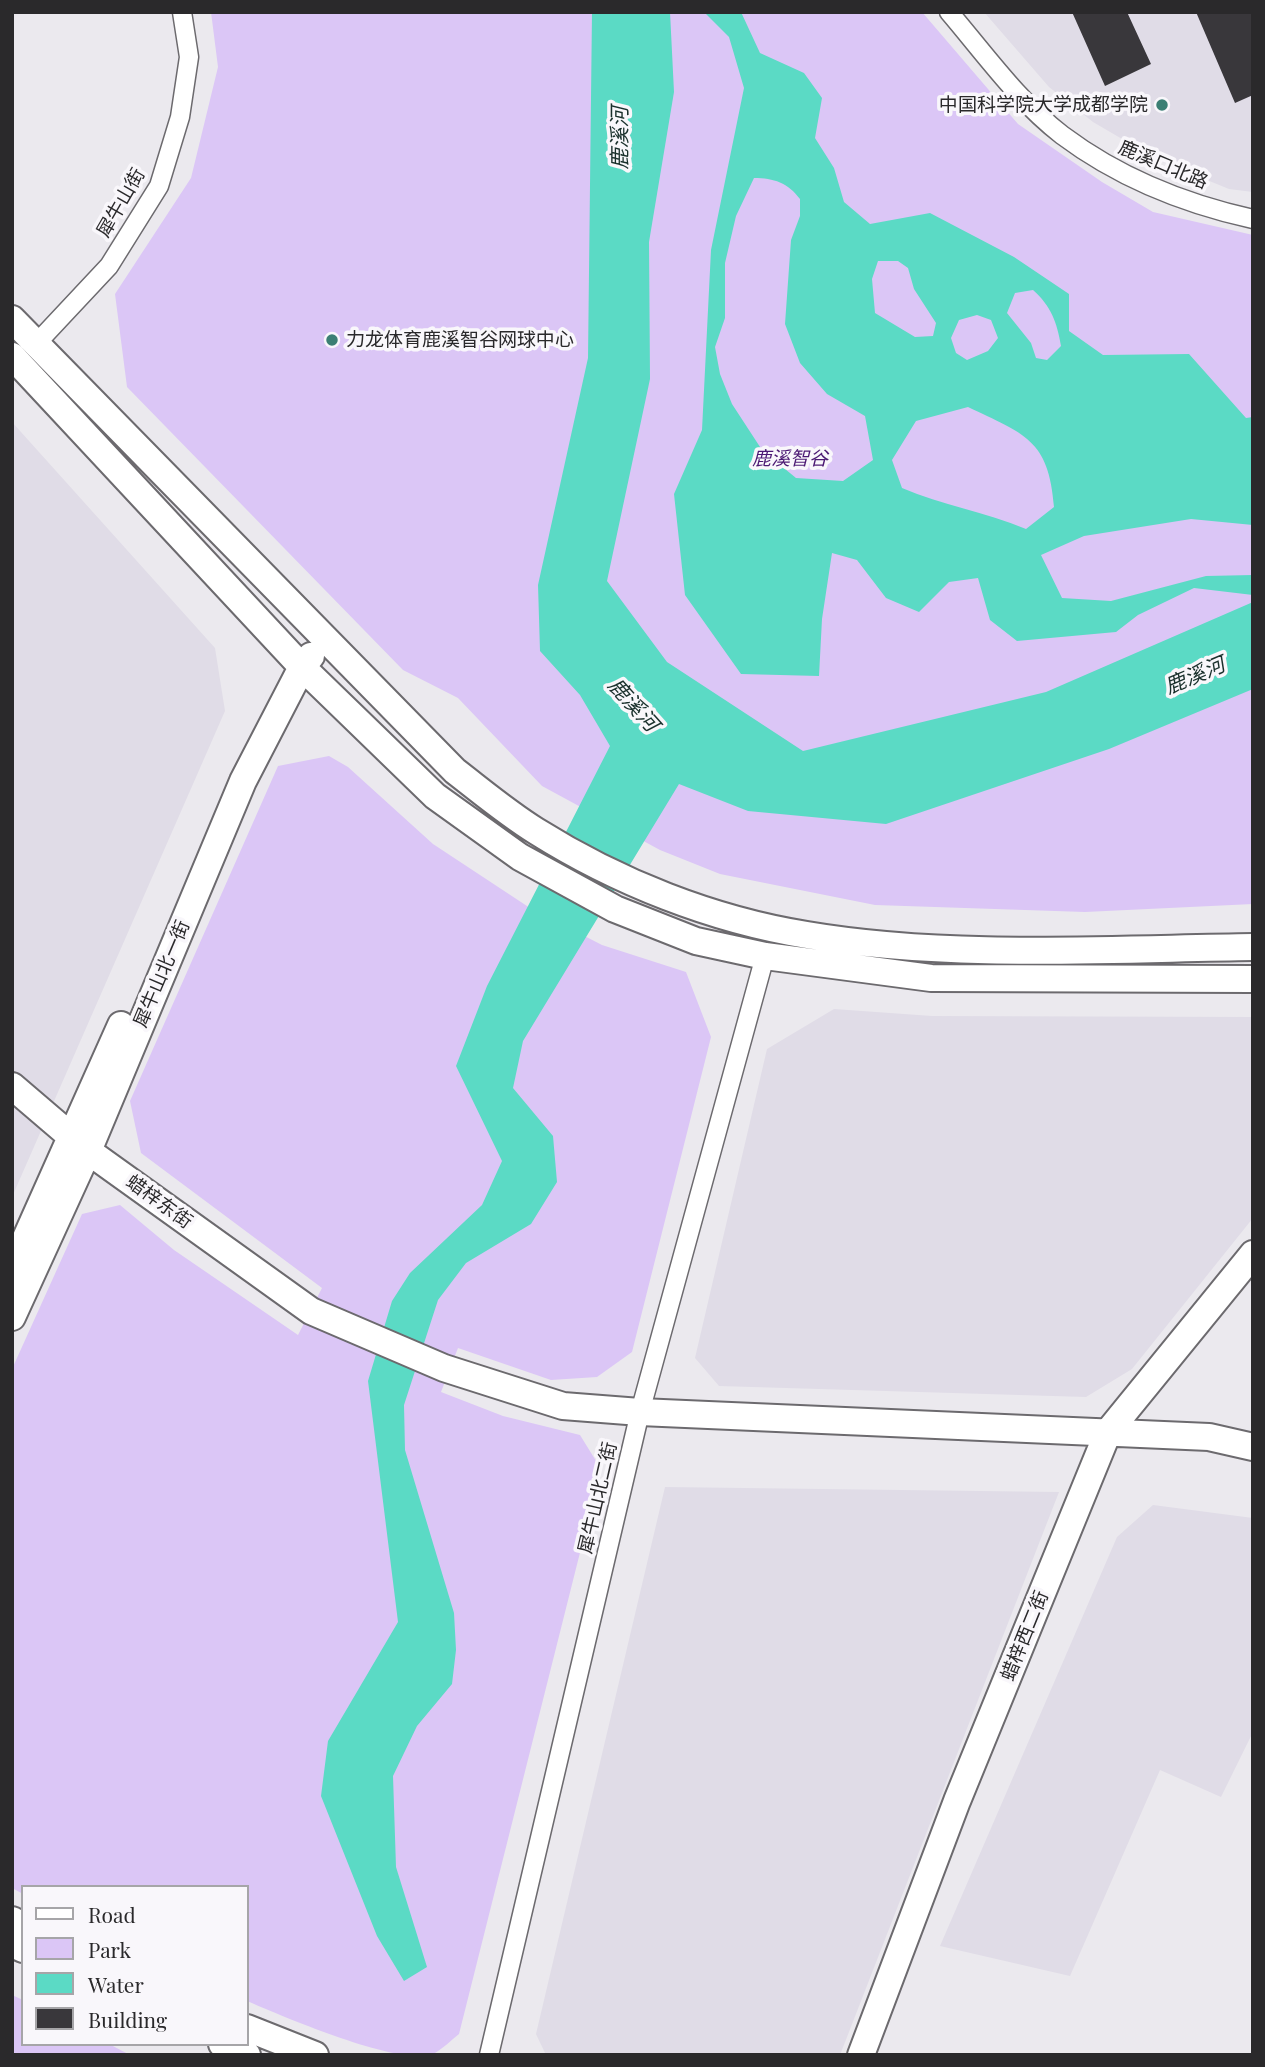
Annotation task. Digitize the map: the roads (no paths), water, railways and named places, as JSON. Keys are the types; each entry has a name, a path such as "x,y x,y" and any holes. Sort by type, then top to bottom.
{"street":[{"name":"犀牛山街","path":"24,351 108,266 159,186 180,117 189,57 182,12"},
{"name":"鹿溪口北路","path":"949,12 1024,98 1060,134 1082,149 1115,171 1159,189 1253,219"},
{"path":"12,320 24,351 296,660 435,796 520,857 615,909 696,941 765,956 930,978 1253,979"},
{"path":"24,351 317,632 455,771 536,831 637,884 705,910 805,935 888,946 1253,947"},
{"name":"犀牛山北一街","path":"12,1317 240,748 317,632"},
{"name":"犀牛山北二街","path":"489,2055 640,1412 765,956"},
{"name":"蜡梓东街","path":"12,1086 80,1144 311,1311 444,1368 563,1406 640,1412 1209,1437 1253,1447"},
{"name":"犀牛山北一街","path":"12,1269 80,1144"},
{"name":"蜡梓西二街","path":"861,2055 957,1801 1108,1432 1253,1254"},
{"path":"248,2028 315,2055"},
{"path":"227,2046 247,2055"}],"water":[{"name":"鹿溪河","path":"592,12 670,12 674,92 649,242 650,379 607,581 667,662 803,751 1046,692 1253,602 1253,689 1109,749 886,824 748,811 679,784 523,1041 513,1088 553,1136 557,1182 531,1224 466,1263 438,1300 404,1405 405,1450 454,1613 456,1650 452,1684 417,1726 393,1776 396,1867 427,1967 404,1981 377,1936 321,1796 328,1741 398,1622 368,1381 392,1301 410,1273 482,1205 502,1161 456,1066 487,986 610,746 580,695 540,651 538,585 588,358"},
{"path":"704,12 741,12 760,53 804,73 822,98 815,138 834,168 844,202 870,224 930,213 1014,257 1069,294 1069,331 1103,355 1189,354 1246,418 1253,417 1253,525 1191,519 1084,536 1041,555 1062,598 1111,601 1206,576 1253,575 1253,595 1194,588 1138,615 1116,632 1017,641 990,620 978,578 949,582 919,612 886,598 857,560 832,553 822,619 819,676 741,674 685,595 674,494 702,430 711,250 744,88 729,37","holes":["754,178 780,182 800,199 800,216 791,240 785,324 800,363 827,394 865,416 873,460 843,481 796,478 762,450 732,404 720,374 715,347 725,318 725,263 736,216","878,261 898,261 908,268 914,289 936,323 933,336 915,337 875,313 872,279","1033,290 1052,315 1061,346 1047,360 1036,358 1031,343 1007,313 1015,293","977,315 991,320 998,338 988,351 967,360 956,353 951,338 959,320","968,407 1004,424 1030,442 1046,466 1054,507 1026,529 902,488 892,460 916,421"]}],"place":[{"name":"中国科学院大学成都学院","path":"1162,105"},
{"name":"力龙体育鹿溪智谷网球中心","path":"332,340"}],"park label":[{"name":"鹿溪智谷","path":"790,459"}]}
